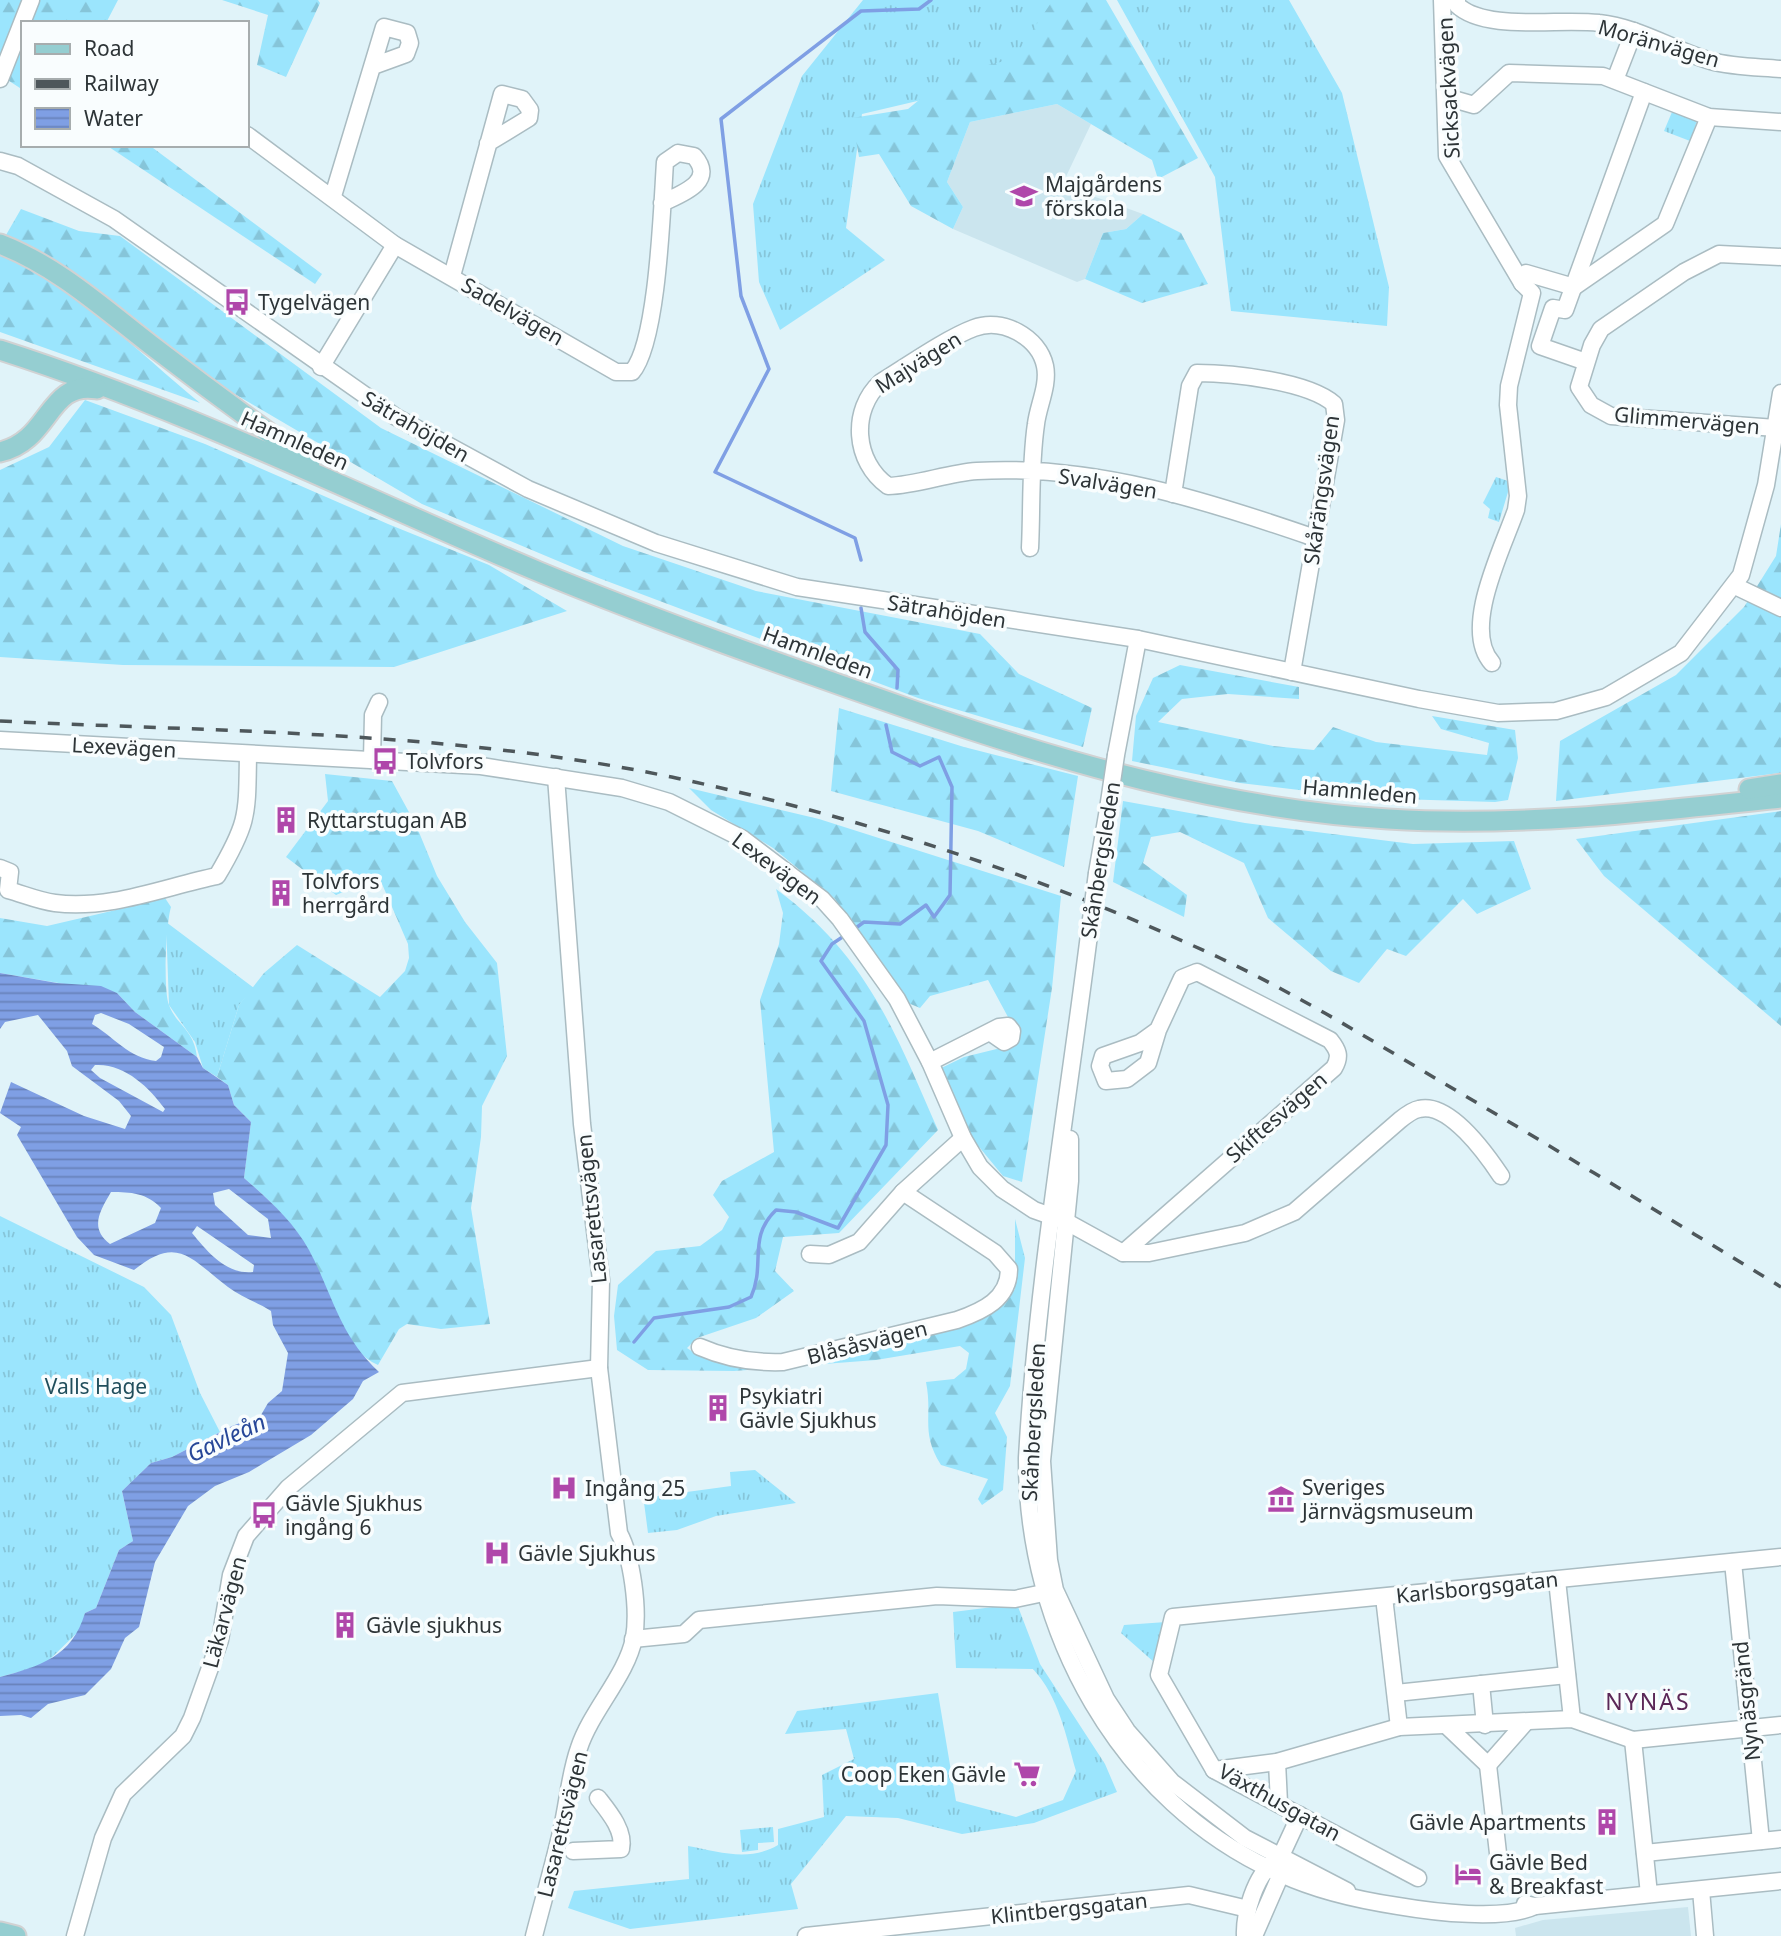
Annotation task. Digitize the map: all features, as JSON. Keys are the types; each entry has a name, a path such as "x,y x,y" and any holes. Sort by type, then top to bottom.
{"main road":[{"path":"0,244 56,273 223,400 348,488"},
{"name":"Hamnleden","path":"0,350 229,435 541,572 729,644 992,738 1134,779 1263,804 1387,819 1493,821 1781,798"},
{"path":"0,452 29,440 67,391 86,387 121,393"},
{"name":"Hamnleden","path":"1663,808 1781,784"},
{"path":"0,1932 16,1936"}],"street":[{"path":"23,21 31,0"},
{"name":"Moränvägen","path":"1452,2 1467,15 1489,20 1599,23 1634,31 1713,61 1781,69"},
{"name":"Sicksackvägen","path":"1452,2 1446,97 1450,164 1522,283 1532,293 1508,405 1518,496 1516,510 1484,605 1480,626 1480,644 1492,663"},
{"path":"0,79 21,25"},
{"path":"1615,80 1634,31"},
{"path":"333,196 373,66"},
{"path":"1446,97 1474,105 1509,73 1603,76 1709,117 1781,122"},
{"path":"1540,346 1553,308 1565,310 1644,92"},
{"path":"1574,287 1665,224 1709,117"},
{"name":"Sadelvägen","path":"248,136 395,244 616,372 632,372 639,363 649,324 662,203"},
{"path":"452,276 488,143"},
{"name":"Sätrahöjden","path":"0,149 18,166"},
{"name":"Sätrahöjden","path":"0,161 18,166 114,219 237,302 321,367 396,417 528,489 656,543 797,587 1138,639 1498,713 1556,711 1606,697 1681,653 1735,586 1759,514 1781,393"},
{"path":"321,367 395,244"},
{"name":"Glimmervägen","path":"1776,428 1611,416 1591,405 1579,387 1586,362 1601,329 1684,272 1719,254 1781,257"},
{"path":"1522,283 1526,273 1574,287"},
{"name":"Majvägen","path":"896,486 888,486 876,478 861,443 858,424 861,406 881,382 975,327 1000,325 1014,328 1041,353 1046,370 1036,424 1030,548"},
{"path":"1521,338 1586,362"},
{"name":"Skårängsvägen","path":"1173,494 1190,386 1196,373 1221,373 1312,391 1334,404 1336,420 1292,672"},
{"name":"Svalvägen","path":"896,486 935,476 978,471 1033,472 1173,494 1315,538"},
{"path":"1735,586 1781,608"},
{"name":"Skånbergsleden","path":"1138,639 1097,873 1071,1082 1070,1181 1057,1219 1042,1461 1049,1592 1074,1671 1091,1703 1136,1764 1199,1824 1276,1867 1331,1881 1358,1898 1417,1909 1475,1911 1488,1906 1524,1903 1535,1906 1649,1894"},
{"path":"372,760 373,715 379,702"},
{"name":"Lexevägen","path":"0,740 481,766 622,788 669,802 743,839 822,899 860,944 897,999 930,1062 963,1138 980,1167 1002,1189 1057,1219"},
{"path":"5,870 8,890 54,903 86,904 127,898 217,876 244,825 249,803 247,754"},
{"name":"Lasarettsvägen","path":"534,1936 562,1831 567,1788 579,1747 634,1639 635,1620 628,1550 619,1533 599,1368 601,1280 582,1124 556,777"},
{"name":"Skiftesvägen","path":"1123,1253 1334,1068 1338,1060 1338,1050 1330,1040 1197,972 1182,978 1158,1030"},
{"path":"930,1062 991,1033"},
{"path":"1057,1219 1123,1253 1149,1253 1245,1233 1294,1212 1400,1120 1420,1108 1436,1110 1462,1128 1481,1146 1500,1176"},
{"path":"810,1254 830,1255 859,1242 903,1192 963,1138"},
{"name":"Blåsåsvägen","path":"700,1347 741,1358 783,1362 957,1320 976,1314 997,1301 1009,1279 1009,1269 995,1253 903,1192"},
{"name":"Läkarvägen","path":"75,1936 103,1838 123,1794 183,1736 220,1640 231,1574 246,1536 288,1488 402,1393 599,1368"},
{"name":"Karlsborgsgatan","path":"1173,1617 1781,1557"},
{"name":"Nynäsgränd","path":"1732,1562 1761,1841"},
{"path":"1557,1580 1572,1719"},
{"path":"634,1639 684,1634 699,1620 937,1596 1015,1599 1049,1592"},
{"path":"1384,1597 1399,1727"},
{"name":"Växthusgatan","path":"1173,1617 1160,1675 1214,1770 1418,1878"},
{"path":"1396,1693 1567,1675"},
{"path":"1481,1684 1485,1725"},
{"path":"1214,1770 1277,1762 1399,1727 1572,1719 1633,1740 1781,1725"},
{"path":"1488,1765 1525,1723"},
{"path":"1447,1726 1488,1765 1499,1862"},
{"path":"1633,1740 1649,1894 1781,1881"},
{"path":"1277,1762 1279,1803"},
{"path":"573,1851 621,1849 623,1841 614,1818 598,1798"},
{"path":"1254,1936 1276,1867 1300,1815"},
{"path":"1645,1853 1781,1839"},
{"path":"1245,1936 1248,1909 1276,1867"},
{"path":"1701,1890 1705,1936"},
{"name":"Klintbergsgatan","path":"806,1936 1189,1895 1248,1909"}],"shaded area":[{"name":"Majgårdens förskola","path":"1057,104 1091,124 1062,185 1143,214 1126,229 1103,233 1085,279 1077,282 953,229 963,207 947,182 970,122"},
{"path":"1688,1907 1691,1936 1516,1936 1515,1928 1543,1920"}],"green space":[{"path":"0,0 118,0 107,21 21,21 21,89 0,75"},
{"path":"222,0 318,0 320,3 286,77 257,65 268,15"},
{"path":"863,0 1074,0 994,83 862,114 846,228 885,260 780,330 759,282 753,204 802,76"},
{"path":"1053,0 1106,0 1198,158 1158,179 1152,160 1057,104 970,122 947,182 963,207 953,229 911,206 879,154 859,157 852,118 908,109 951,74 1013,59"},
{"path":"1117,0 1289,0 1342,93 1389,287 1387,326 1231,311 1215,177"},
{"path":"1672,112 1697,121 1690,141 1664,131"},
{"path":"109,147 152,147 322,274 315,284"},
{"path":"21,209 79,231 120,236 381,428 623,546 756,591 980,634 1019,674 1092,708 1083,747 918,698 596,577 422,504 221,386 109,298 47,257 6,235"},
{"path":"1143,214 1181,233 1208,284 1142,303 1085,279 1103,233 1126,229"},
{"path":"0,255 28,268 80,302 200,403 0,332"},
{"path":"85,400 205,444 489,565 567,611 394,667 123,665 0,657 0,470 49,447"},
{"path":"1496,477 1511,482 1499,522 1488,518 1490,509 1483,503"},
{"path":"1781,524 1781,773 1556,801 1560,741 1676,675 1744,607 1776,556"},
{"path":"1180,665 1299,687 1299,699 1228,694 1182,699 1158,722 1273,746 1314,750 1333,727 1376,742 1487,755 1489,743 1441,729 1432,716 1515,730 1518,758 1508,800 1495,802 1366,798 1240,783 1132,761 1136,716 1153,678"},
{"path":"839,708 964,747 1078,776 1064,867 978,831 831,791"},
{"path":"325,774 392,781 416,825 437,876 465,922 497,963 507,1056 482,1106 481,1137 471,1208 490,1324 441,1329 407,1324 399,1329 378,1365 353,1345 344,1331 316,1265 295,1230 244,1178 251,1122 234,1105 228,1085 217,1077 239,1005 264,973 297,945 380,997 405,971 409,958 408,944 379,877 336,895 286,857 328,801"},
{"path":"689,788 819,819 1061,896 1052,988 1022,1182 1003,1176 980,1148 963,1136 935,1071 964,1057 1017,1044 1019,1030 1008,1017 988,980 930,996 920,1008 901,1000 835,899 773,848 711,810"},
{"path":"1123,801 1245,823 1413,844 1514,841 1531,889 1477,914 1463,899 1406,956 1387,949 1359,983 1331,971 1268,918 1244,863 1180,832 1151,837 1143,863 1187,895 1184,917 1113,882"},
{"path":"1781,811 1781,1026 1604,876 1576,839"},
{"path":"776,889 807,914 856,968 891,1027 938,1130 839,1233 783,1237 775,1271 794,1291 756,1318 697,1338 687,1348 696,1354 777,1364 1001,1305 1015,1289 1015,1219 1025,1258 1010,1386 995,1413 1007,1437 1003,1490 982,1505 978,1499 988,1479 941,1465 929,1433 926,1382 954,1379 966,1369 969,1353 960,1346 876,1360 734,1371 648,1370 617,1350 614,1316 618,1285 656,1251 700,1246 722,1230 729,1217 713,1195 722,1181 774,1152 760,1000 779,944 783,913"},
{"path":"163,895 171,907 166,956 167,997 172,1012 192,1040 197,1057 135,1012 117,993 0,973 0,918 47,926 133,906"},
{"path":"166,922 254,988 239,1005 217,1077 203,1068 195,1042 169,1005"},
{"name":"Valls Hage","path":"0,1216 144,1287 171,1315 200,1393 220,1432 172,1457 151,1463 122,1491 133,1541 119,1550 96,1608 85,1613 81,1629 44,1665 0,1677"},
{"path":"755,1470 796,1503 716,1516 677,1530 648,1533 643,1495 650,1497 731,1486 730,1472"},
{"path":"1017,1604 1040,1664 1105,1764 1117,1792 1034,1823 962,1834 898,1818 846,1816 791,1884 798,1909 630,1929 568,1908 574,1891 689,1879 688,1846 723,1853 756,1853 778,1845 778,1829 824,1817 822,1775 854,1759 846,1729 785,1734 797,1711 938,1693 956,1801 1016,1817 1063,1800 1076,1771 1055,1704 1042,1680 1033,1669 956,1668 953,1612"},
{"path":"1166,1622 1155,1663 1121,1633 1124,1625"},
{"path":"773,1827 774,1842 758,1843 758,1850 742,1852 740,1830"}],"water":[{"name":"Gavleån","path":"0,973 57,983 101,986 117,993 135,1012 197,1057 203,1068 228,1085 234,1105 251,1122 244,1178 280,1211 303,1239 346,1329 365,1358 379,1372 363,1381 353,1399 311,1435 249,1472 215,1486 188,1506 155,1562 139,1627 125,1638 111,1669 85,1695 48,1704 31,1718 21,1715 0,1716 0,1677 41,1664 63,1650 72,1640 85,1613 96,1608 119,1550 133,1541 122,1491 151,1463 172,1457 232,1426 261,1415 268,1403 282,1391 288,1353 273,1325 271,1311 233,1291 184,1254 162,1254 149,1259 134,1270 94,1255 77,1237 17,1135 21,1127 0,1113 11,1082 84,1116 125,1129 131,1116 119,1101 72,1066 67,1051 38,1015 5,1022 0,1029","holes":["101,1013 129,1024 164,1047 161,1057 156,1061 130,1051 92,1024 95,1015","95,1065 106,1065 126,1072 143,1085 165,1109 163,1112 100,1078 91,1070","229,1189 268,1219 271,1238 248,1235 215,1205 213,1193","111,1192 118,1192 144,1196 161,1208 155,1223 110,1244 98,1226 103,1206","197,1226 254,1265 253,1272 234,1270 211,1254 192,1233"]}],"waterway":[{"path":"861,560 855,538 715,472 769,369 741,296 721,119 861,11 919,9 931,0"},
{"path":"861,608 865,632 898,670 897,688"},
{"path":"853,930 864,922 900,924 926,905 934,917 950,895 952,787 939,757 920,766 892,752 886,725"},
{"path":"634,1342 654,1318 729,1307 751,1297 757,1273 759,1241 767,1220 776,1210 796,1212 838,1228 886,1145 888,1105 864,1021 821,961 832,944 844,936"}],"railway":[{"path":"0,721 339,736 509,751 676,778 885,831 1088,901 1220,958 1278,987 1487,1109 1781,1287"}],"place":[{"name":"Majgårdens förskola","path":"1024,196"},
{"name":"Tygelvägen","path":"237,302"},
{"name":"Tolvfors","path":"385,761"},
{"name":"Ryttarstugan AB","path":"286,820"},
{"name":"Tolvfors herrgård","path":"281,893"},
{"name":"Psykiatri Gävle Sjukhus","path":"718,1408"},
{"name":"Ingång 25","path":"564,1488"},
{"name":"Sveriges Järnvägsmuseum","path":"1281,1499"},
{"name":"Gävle Sjukhus ingång 6","path":"264,1515"},
{"name":"Gävle Sjukhus","path":"497,1553"},
{"name":"Gävle sjukhus","path":"345,1625"},
{"name":"Coop Eken Gävle","path":"1027,1774"},
{"name":"Gävle Apartments","path":"1607,1822"},
{"name":"Gävle Bed & Breakfast","path":"1468,1874"}],"district":[{"name":"NYNÄS","path":"1648,1701"}]}
